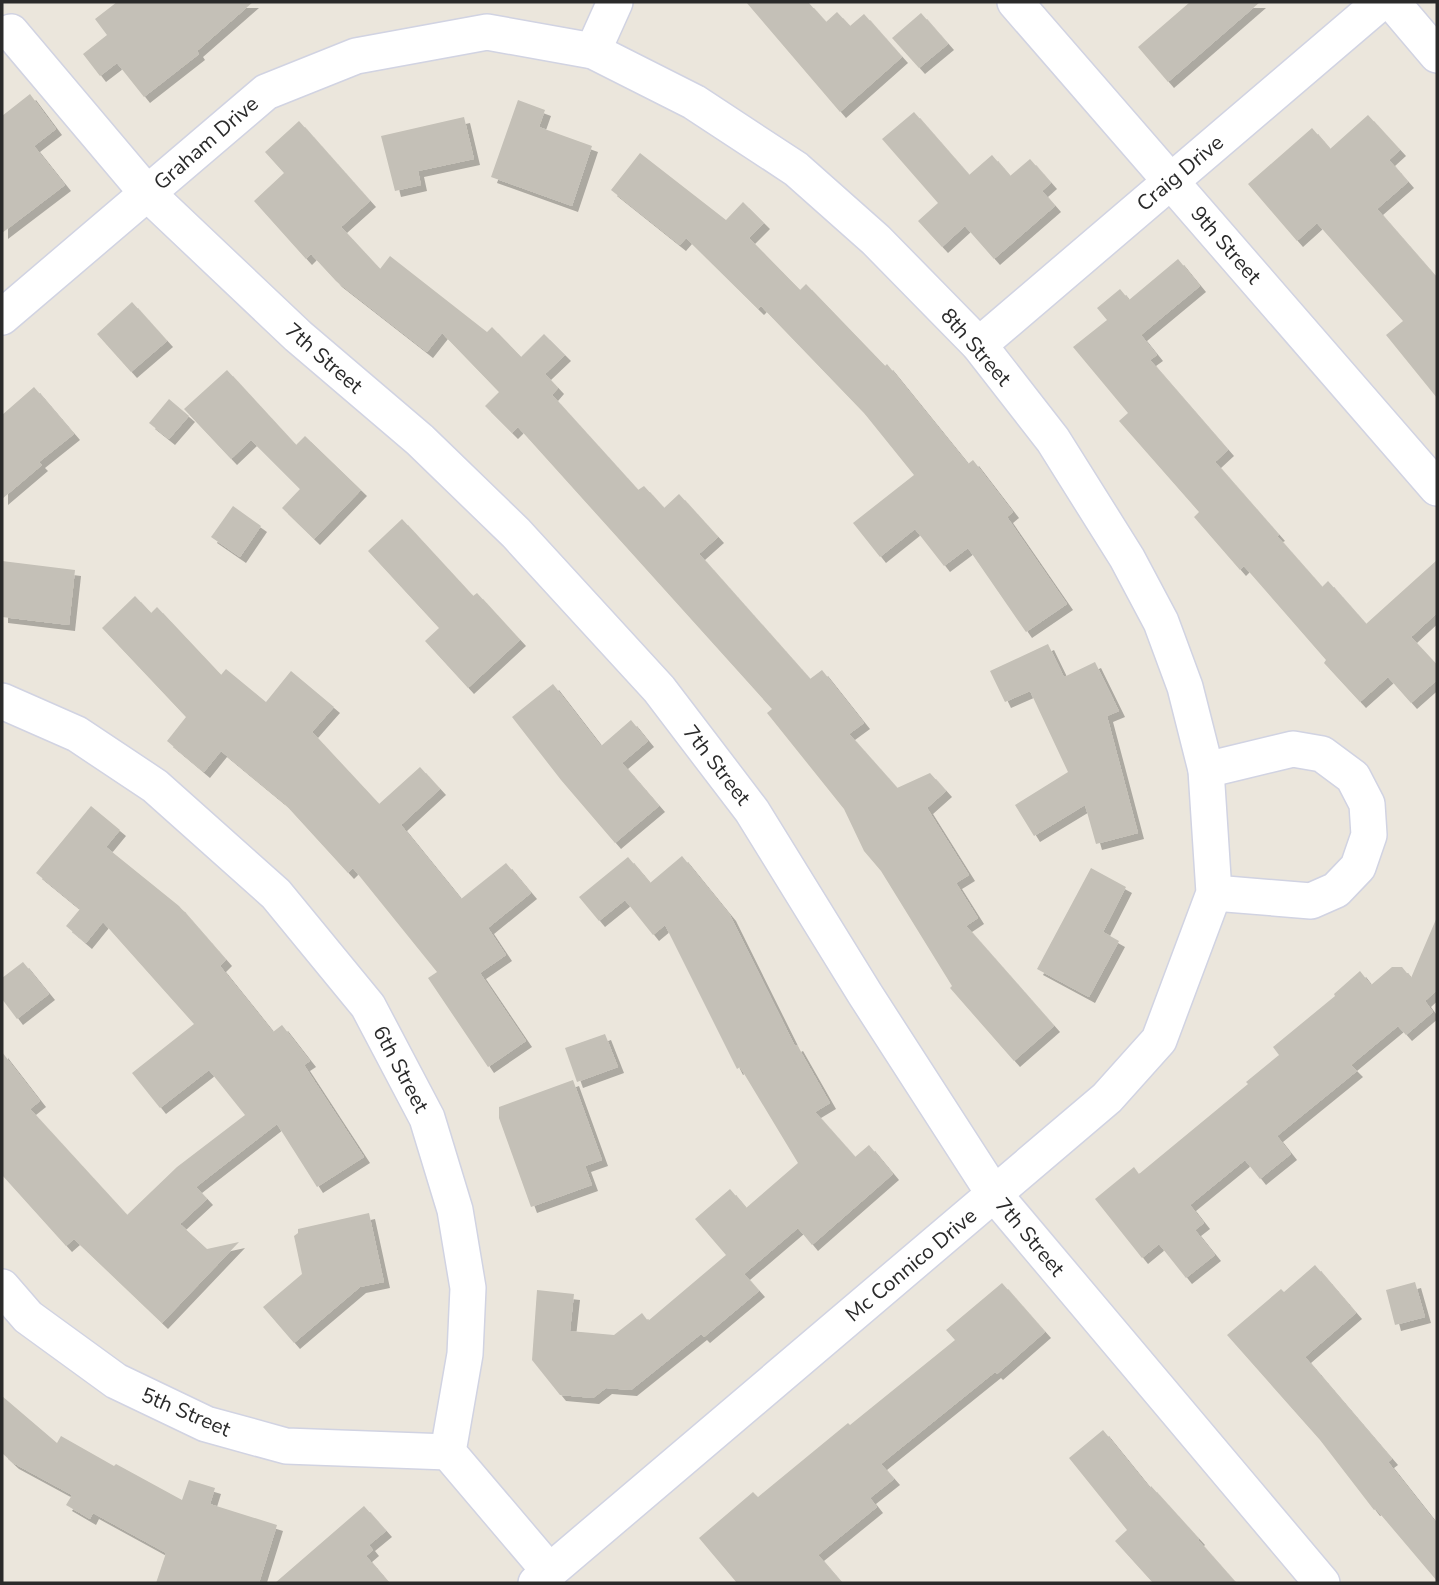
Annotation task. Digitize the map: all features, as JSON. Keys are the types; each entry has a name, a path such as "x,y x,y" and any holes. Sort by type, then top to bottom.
{"street":[{"path":"593,51 615,2"},
{"name":"9th Street","path":"1015,2 1437,488"},
{"name":"Craig Drive","path":"979,345 1381,2"},
{"path":"1392,2 1437,55"},
{"name":"8th Street","path":"486,17 593,51 694,102 796,169 876,240 979,345 1054,440 1127,558 1161,622 1185,687 1206,770 1214,893"},
{"name":"Graham Drive","path":"2,317 266,92 356,56 486,17"},
{"name":"7th Street","path":"11,32 147,193 298,336 420,440 516,533 659,689 752,811 865,994 994,1194 1322,1583"},
{"name":"6th Street","path":"2,701 77,734 155,786 276,894 368,1006 427,1118 455,1210 468,1288 465,1354 448,1452"},
{"path":"1206,770 1293,749 1322,754 1353,777 1367,804 1369,835 1358,867 1336,890 1311,901 1214,893"},
{"name":"Mc Connico Drive","path":"543,1577 1107,1098 1159,1040 1214,893"},
{"name":"5th Street","path":"2,1287 28,1317 116,1381 206,1424 286,1446 448,1452"},
{"path":"448,1452 543,1577"}],"building":[{"path":"117,2 253,2 197,51 199,54 144,97 117,63 100,76 83,54 107,35 95,19"},
{"path":"746,2 808,2 826,22 837,12 850,26 864,14 902,57 840,112"},
{"path":"1190,2 1260,2 1168,82 1138,47"},
{"path":"921,13 948,44 919,68 892,38"},
{"path":"30,94 56,129 34,146 65,185 2,233 2,116"},
{"path":"518,100 545,110 539,127 592,146 572,206 491,177"},
{"path":"914,112 969,175 992,155 1010,176 1030,159 1051,183 1042,191 1055,206 994,259 965,226 942,247 918,221 938,203 882,139"},
{"path":"1368,115 1400,150 1389,160 1408,182 1377,209 1437,278 1437,398 1386,335 1403,321 1317,223 1297,241 1248,184 1312,128 1330,149"},
{"path":"464,117 474,159 418,171 421,185 395,191 381,136"},
{"path":"299,121 370,201 341,227 380,269 390,256 487,332 492,327 521,357 544,334 565,355 545,374 558,388 552,395 638,490 644,486 664,508 679,494 718,537 699,554 810,679 822,670 864,723 849,734 897,788 930,773 946,791 927,808 969,875 956,883 978,918 966,926 1054,1026 1014,1061 950,988 952,986 881,871 864,851 844,809 767,713 772,709 518,427 512,433 485,406 499,392 442,333 427,352 336,281 311,254 306,259 254,201 284,173 265,152"},
{"path":"640,153 726,220 743,202 764,223 749,238 800,290 806,284 885,366 887,364 968,464 973,460 1013,512 1007,517 1067,604 1026,632 968,548 944,566 915,529 880,557 853,523 914,475 864,413 761,306 758,309 686,238 680,245 611,190"},
{"path":"1178,259 1200,286 1141,335 1157,355 1150,360 1228,450 1215,462 1279,535 1277,536 1322,587 1328,581 1366,624 1437,560 1437,613 1411,637 1437,665 1437,680 1411,703 1388,677 1360,702 1244,566 1240,570 1194,517 1199,512 1119,421 1128,413 1073,347 1107,320 1097,308 1120,289 1129,300"},
{"path":"132,302 167,341 131,372 97,334"},
{"path":"227,370 296,445 305,436 361,490 314,539 282,508 300,489 251,440 231,459 184,409"},
{"path":"34,387 74,434 39,462 42,465 2,499 2,415"},
{"path":"169,399 189,416 169,439 149,423"},
{"path":"233,506 261,526 240,557 211,537"},
{"path":"402,519 473,596 477,593 520,640 468,688 425,641 439,628 368,551"},
{"path":"2,561 75,570 69,625 2,617"},
{"path":"135,596 151,613 157,607 221,675 226,669 266,702 291,671 334,707 312,732 379,804 420,767 440,789 401,825 461,899 506,863 531,893 488,928 506,955 480,973 526,1041 488,1067 428,978 437,972 353,868 348,873 284,803 221,751 204,772 167,741 186,717 102,628"},
{"path":"1048,644 1064,677 1095,662 1119,711 1107,716 1138,833 1096,844 1085,805 1034,836 1015,805 1068,772 1030,691 1005,702 990,671"},
{"path":"553,684 601,746 631,720 648,741 622,763 659,806 615,843 512,717"},
{"path":"91,806 120,830 106,847 179,906 226,960 220,966 273,1032 282,1025 310,1061 304,1065 364,1157 317,1187 277,1124 196,1187 207,1199 180,1224 207,1249 239,1242 162,1323 74,1239 66,1246 2,1175 2,1052 40,1101 30,1109 127,1215 177,1167 245,1115 209,1070 160,1108 132,1073 194,1024 103,922 86,943 66,926 80,909 36,873"},
{"path":"682,856 730,915 795,1046 797,1045 830,1103 815,1112 855,1157 869,1145 893,1174 812,1245 798,1228 744,1274 759,1291 704,1337 701,1334 631,1390 606,1388 593,1398 560,1395 532,1360 537,1290 574,1294 570,1331 614,1335 642,1313 648,1321 726,1255 695,1219 730,1189 746,1208 798,1163 740,1067 737,1069 665,925 653,935 625,900 599,921 579,897 628,857 650,883"},
{"path":"1091,868 1126,887 1103,932 1119,941 1089,997 1037,969"},
{"path":"1437,917 1437,990 1425,1001 1433,1012 1406,1035 1398,1026 1351,1065 1357,1071 1277,1136 1291,1154 1260,1179 1245,1160 1190,1205 1204,1223 1195,1230 1215,1255 1186,1278 1159,1244 1142,1258 1095,1199 1134,1167 1139,1174 1248,1084 1246,1082 1279,1055 1273,1047 1335,996 1334,994 1360,971 1371,985 1392,967 1402,967 1411,978"},
{"path":"23,962 49,994 17,1019 2,999 2,978"},
{"path":"605,1034 618,1067 577,1082 565,1048"},
{"path":"573,1080 602,1160 585,1166 592,1185 531,1207 499,1118 499,1107"},
{"path":"369,1213 384,1282 360,1287 294,1343 263,1307 302,1274 294,1236 298,1229"},
{"path":"1315,1265 1356,1313 1305,1357 1392,1459 1388,1462 1437,1524 1437,1581 1376,1509 1374,1510 1320,1440 1227,1335 1281,1289 1284,1292"},
{"path":"1415,1282 1425,1317 1395,1325 1386,1290"},
{"path":"1002,1283 1045,1332 997,1374 995,1372 881,1464 894,1479 870,1498 877,1507 818,1555 842,1583 737,1583 699,1538 753,1492 758,1497 955,1340 946,1330"},
{"path":"2,1396 57,1443 61,1436 182,1500 189,1480 215,1488 210,1504 277,1525 259,1583 156,1583 166,1553 93,1513 90,1519 66,1505 72,1495 13,1463 2,1453"},
{"path":"1103,1430 1150,1488 1151,1486 1236,1583 1153,1583 1115,1541 1127,1530 1069,1458"},
{"path":"364,1506 386,1531 369,1545 373,1550 366,1556 389,1583 275,1583"}]}
